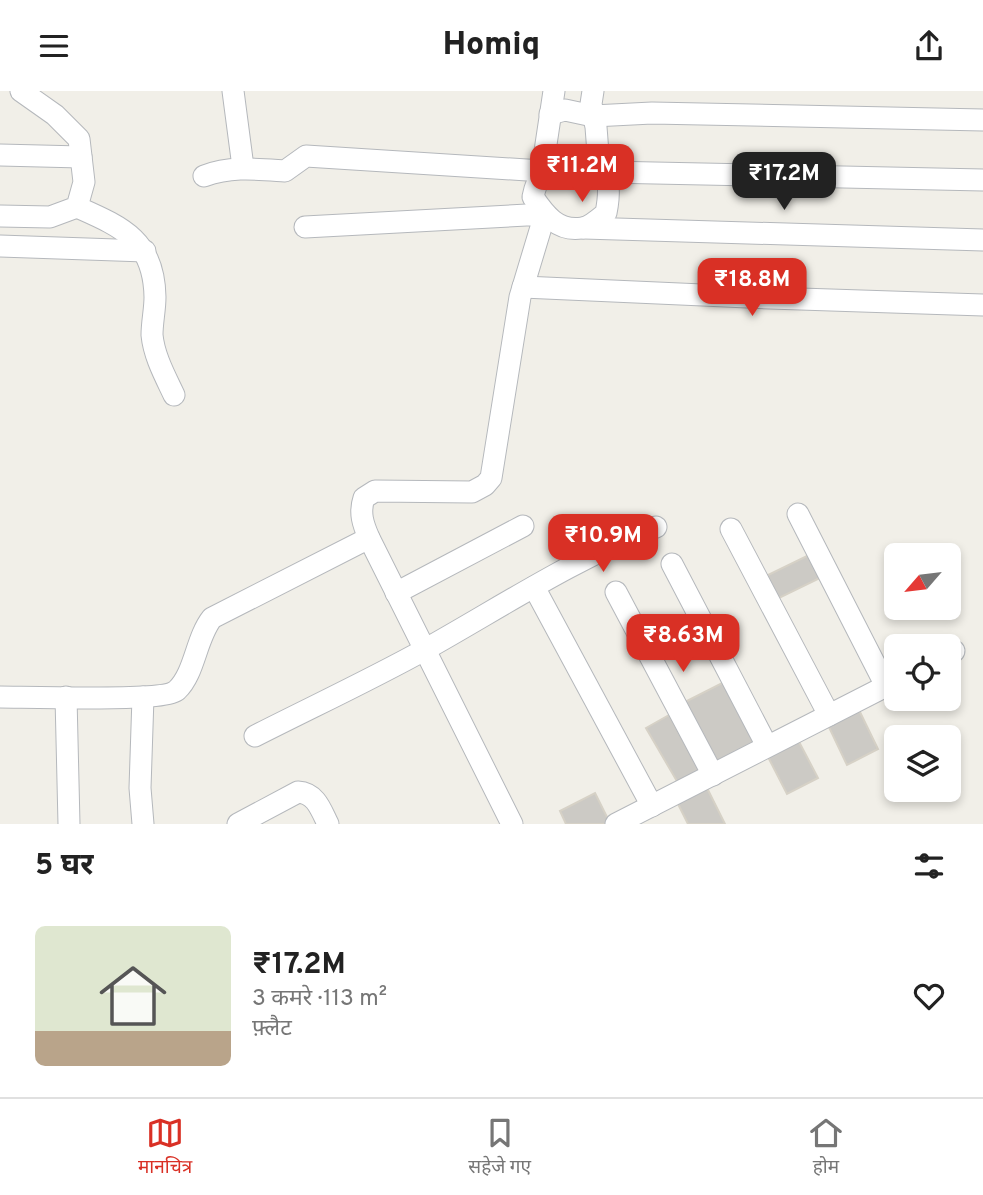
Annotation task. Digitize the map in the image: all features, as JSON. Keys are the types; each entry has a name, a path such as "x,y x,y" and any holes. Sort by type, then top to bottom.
{"street":[{"path":"22,91 55,115 79,139 84,182 77,207"},
{"path":"233,91 243,167"},
{"path":"542,171 554,91"},
{"path":"584,228 607,213 609,185 602,169 593,115 593,91"},
{"path":"550,114 565,110 593,115 652,113 983,120"},
{"path":"0,155 81,157"},
{"path":"204,176 243,167 285,171 306,156 542,171"},
{"path":"983,180 602,169 581,157 567,157 553,162 542,171 535,183 533,197 545,215 557,226 983,240"},
{"path":"0,216 50,217 77,207 116,224 145,251 155,296 152,334 155,349 174,395"},
{"path":"305,227 545,215"},
{"path":"512,824 369,538 362,523 361,512 364,498 369,494 388,490 472,492 491,478 508,363 523,287 545,215"},
{"path":"0,246 145,251"},
{"path":"523,287 983,305"},
{"path":"798,514 884,670"},
{"path":"396,593 523,526"},
{"path":"255,736 424,650 625,539 656,527"},
{"path":"731,529 829,715"},
{"path":"0,697 171,695 178,689 206,626 222,611 369,538"},
{"path":"672,564 766,746"},
{"path":"534,587 652,806"},
{"path":"616,592 713,775"},
{"path":"616,824 884,687"},
{"path":"66,697 68,824"},
{"path":"143,697 140,787 143,824"},
{"path":"238,824 298,792 306,792 313,797 328,824"}],"building":[{"path":"815,552 826,575 777,599 766,576"},
{"path":"728,680 759,740 713,764 681,704"},
{"path":"858,708 878,749 847,765 827,723"},
{"path":"669,715 700,771 678,783 646,728"},
{"path":"797,738 818,778 787,794 766,753"},
{"path":"706,786 725,824 688,824 676,800"},
{"path":"595,793 609,821 604,824 566,824 560,811"}]}
